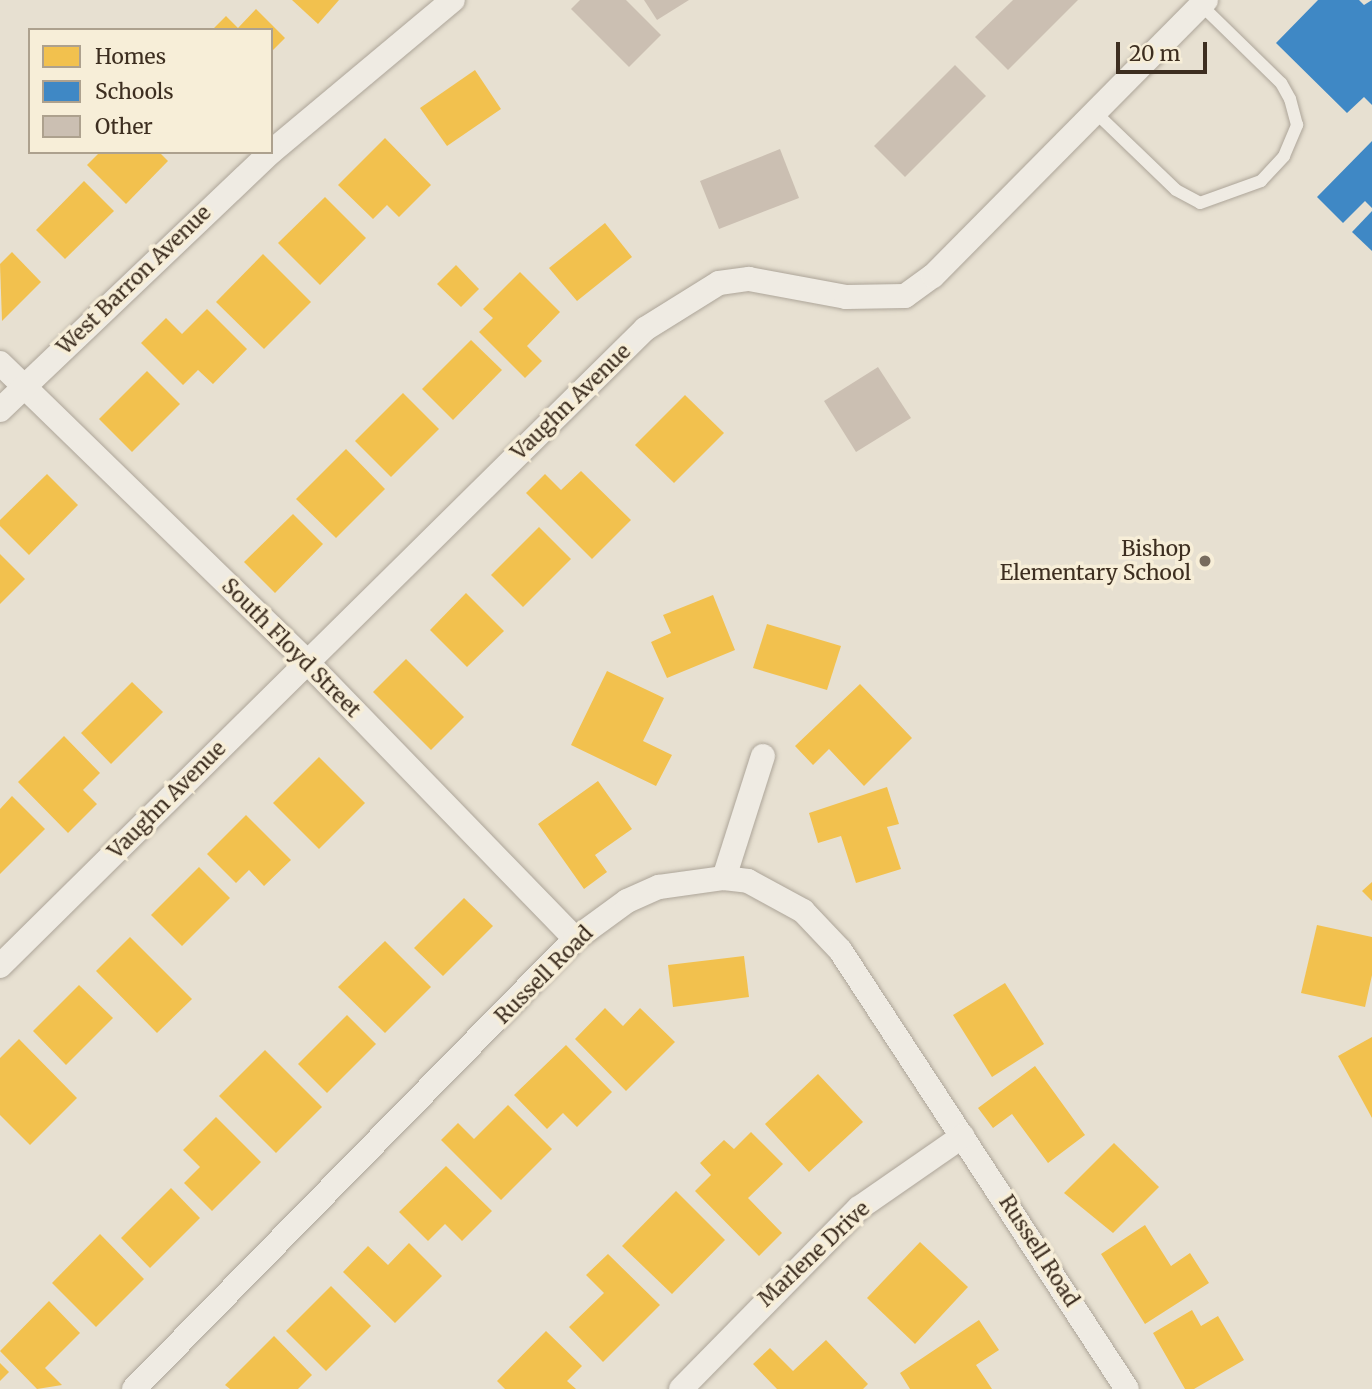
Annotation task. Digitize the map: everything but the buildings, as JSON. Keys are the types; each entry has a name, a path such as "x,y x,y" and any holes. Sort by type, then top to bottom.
{"street":[{"name":"West Barron Avenue","path":"273,150 453,0"},
{"name":"Vaughn Avenue","path":"0,966 645,329 719,283 748,279 846,297 905,296 933,276 1203,3"},
{"name":"West Barron Avenue","path":"0,410 269,154"},
{"name":"South Floyd Street","path":"0,363 306,661 575,939"},
{"path":"724,878 763,756"},
{"name":"Russell Road","path":"134,1389 575,939 627,901 659,887 724,878 748,881 803,911 840,950 1127,1389"},
{"name":"Marlene Drive","path":"681,1389 859,1208 963,1136"}],"lane":[{"path":"1095,112 1176,190 1200,203 1261,181 1284,156 1297,125 1290,99 1280,83 1203,3"}],"place":[{"name":"Bishop Elementary School","path":"1205,561"}]}
